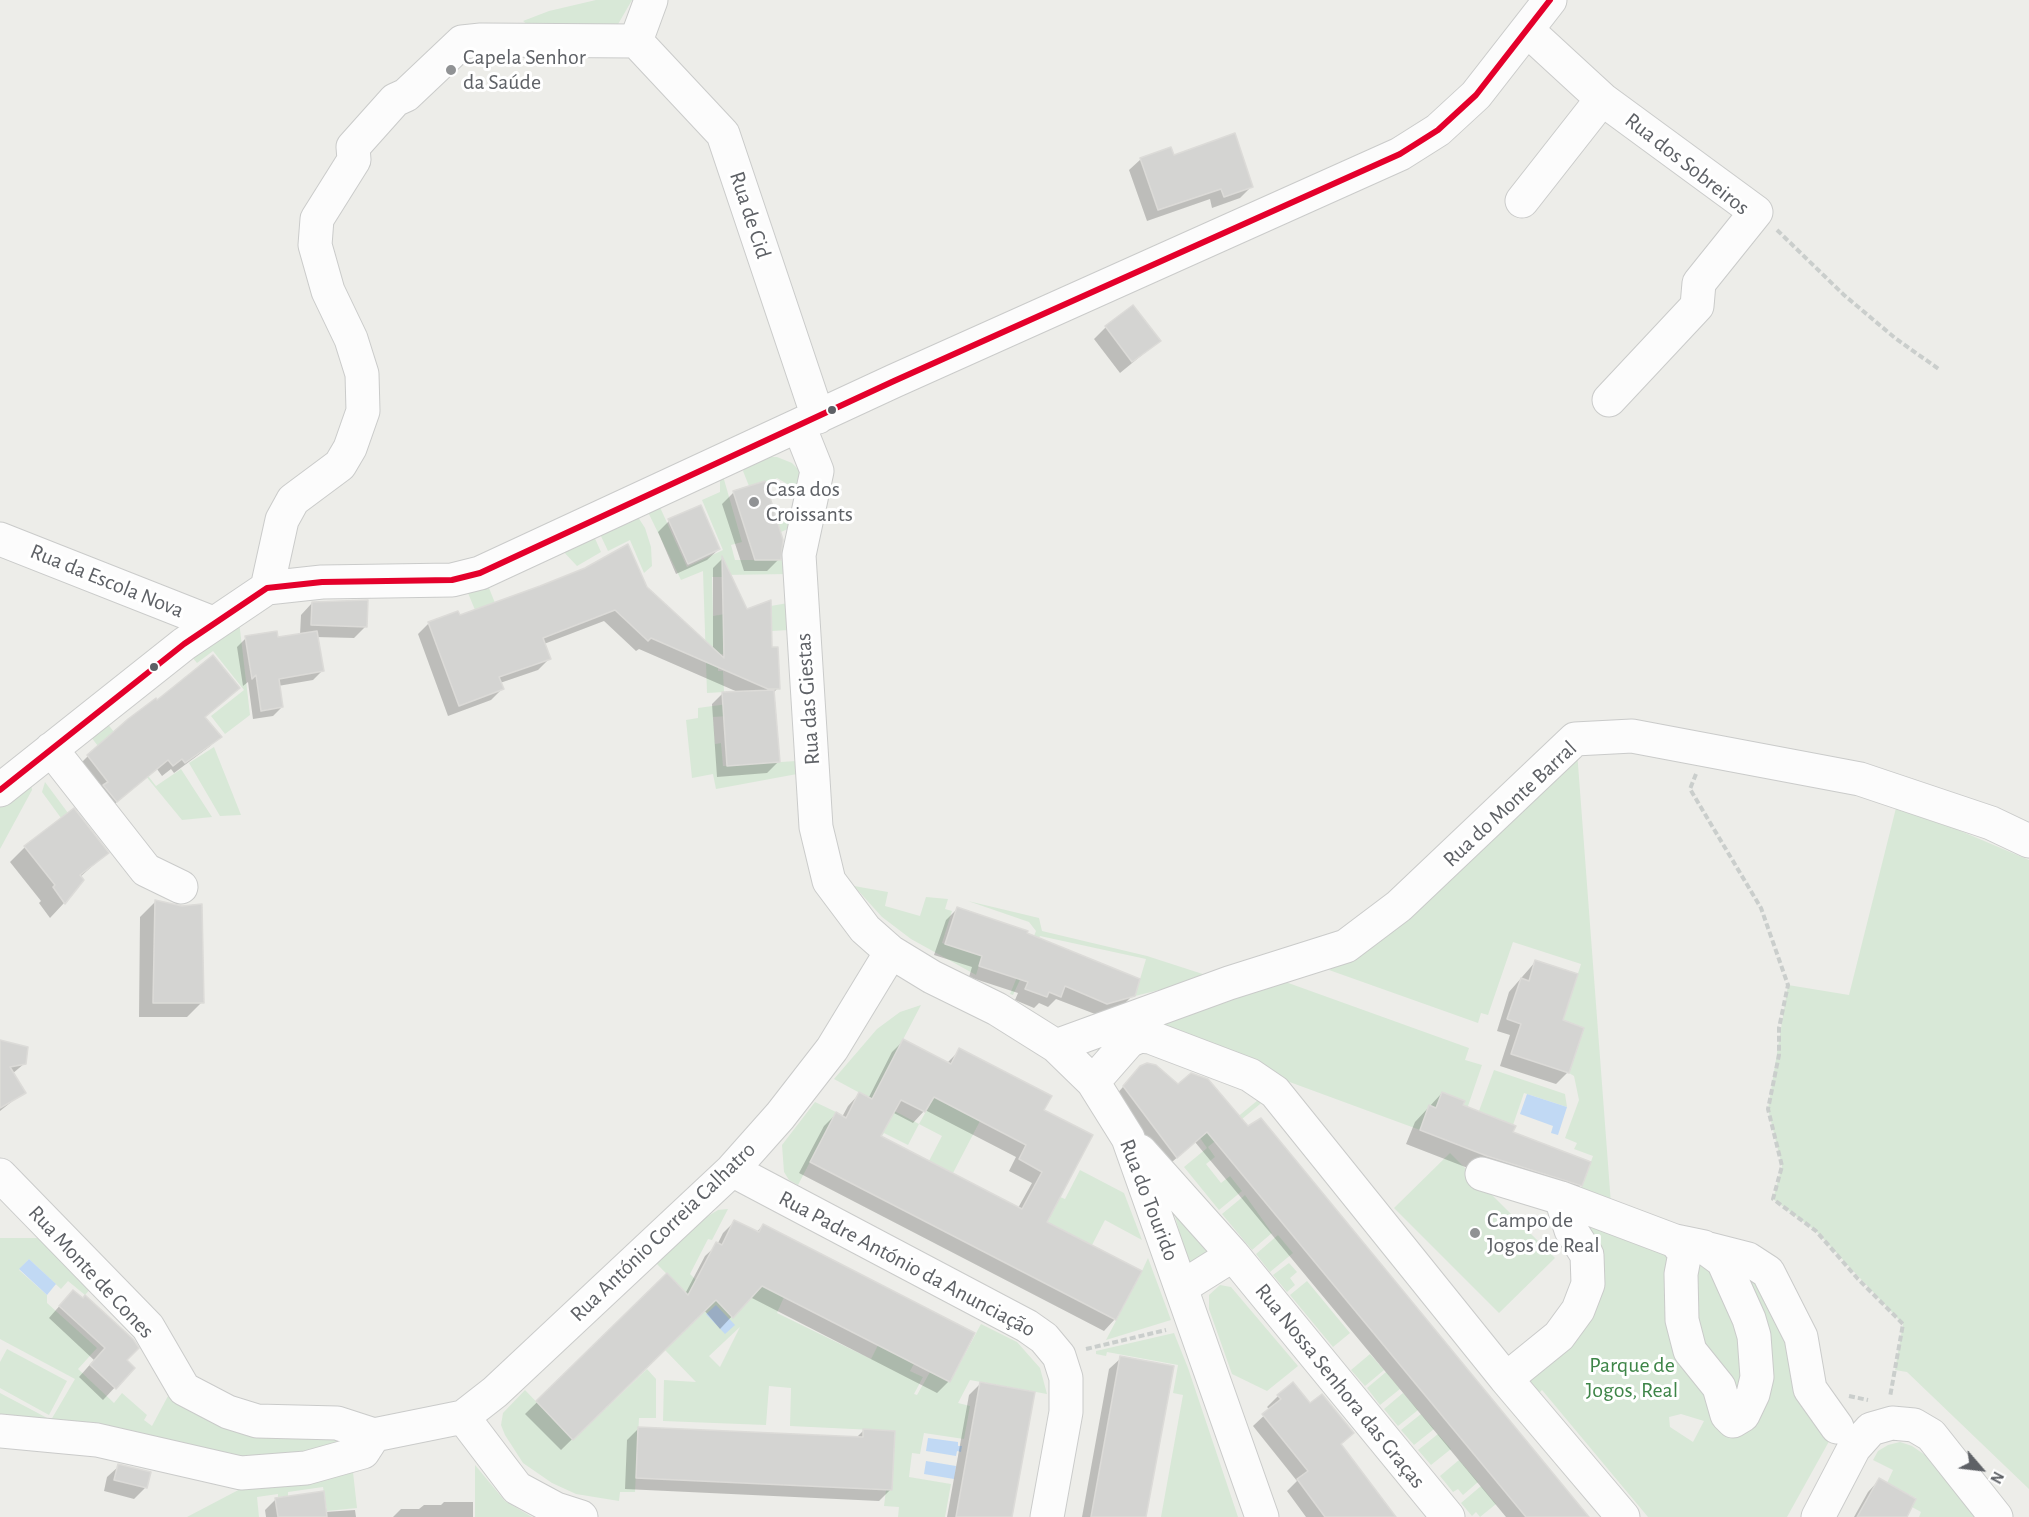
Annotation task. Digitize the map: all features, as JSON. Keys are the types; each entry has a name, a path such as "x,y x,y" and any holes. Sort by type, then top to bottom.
{"street":[{"path":"267,588 282,520 293,500 340,465 350,448 363,411 362,374 351,339 328,291 315,245 317,219 354,160 353,147 395,100 406,95 462,42 481,40 636,41 651,0"},
{"path":"0,790 213,623 267,588 322,582 452,580 480,573 1400,154 1438,130 1476,95 1550,0"},
{"name":"Rua dos Sobreiros","path":"1527,30 1602,99 1756,212 1699,283 1697,306 1609,400"},
{"name":"Rua de Cid","path":"636,41 723,134 809,422"},
{"name":"Rua dos Sobreiros","path":"1522,201 1602,99"},
{"name":"Rua das Giestas","path":"809,422 817,471 799,555 816,827 829,881 865,929 891,952"},
{"name":"Rua da Escola Nova","path":"0,539 213,623"},
{"name":"Rua do Monte Barral","path":"1056,1046 1229,983 1346,946 1399,906 1575,739 1632,736 1860,779 1991,823 2029,841"},
{"path":"51,749 146,870 181,887"},
{"name":"Rua do Tourido","path":"891,952 932,977 997,1009 1056,1046 1093,1082 1128,1138 1262,1517"},
{"name":"Rua António Correia Calhatro","path":"374,1435 463,1418 495,1392 732,1170 780,1116 832,1049 891,952"},
{"path":"1093,1082 1128,1041 1140,1036 1150,1037 1250,1075 1275,1092 1506,1379 1623,1517"},
{"name":"Rua Nossa Senhora das Graças","path":"1128,1138 1233,1255 1448,1517"},
{"name":"Rua Padre António da Anunciação","path":"732,1170 1027,1326 1044,1338 1059,1356 1066,1378 1066,1412 1047,1517"},
{"path":"1482,1174 1561,1198 1690,1244 1748,1259 1768,1272 1801,1337 1810,1389 1837,1427"},
{"name":"Rua Monte de Cones","path":"0,1175 148,1327 184,1389 228,1412 257,1421 337,1423 374,1435"},
{"path":"1506,1379 1559,1336 1578,1310 1588,1284 1587,1256 1571,1230 1561,1198"},
{"path":"1182,1287 1233,1255"},
{"path":"463,1418 516,1488 556,1509 581,1517"},
{"path":"1818,1517 1854,1448 1871,1429 1892,1424 1914,1425 1931,1436 1996,1517"},
{"path":"0,1431 97,1440 241,1473 317,1465 363,1452 374,1435"}],"path":[{"path":"1756,212 1799,249 1844,295 1895,338 1940,370"},
{"path":"1706,750 1690,789 1761,908 1788,985 1779,1028 1779,1055 1768,1109 1782,1166 1773,1199 1816,1231 1858,1280 1903,1324 1889,1404"},
{"path":"1099,1346 1170,1329"},
{"path":"1810,1389 1878,1402"}],"green space":[{"path":"596,0 632,0 617,26 540,34 523,21 549,11"},
{"path":"765,457 777,457 792,463 803,474 806,487 792,527 781,532 775,512 792,513 799,499 796,489 777,478 766,485 764,481 749,486 743,471 747,465"},
{"path":"723,476 742,542 731,545 735,560 787,560 788,574 712,577 713,616 788,603 789,630 772,631 772,640 723,643 723,654 718,655 718,671 723,671 724,692 707,693 703,571 681,580 647,510 659,505 687,567 723,550 702,500 720,492 720,477"},
{"path":"638,517 645,528 651,547 652,566 644,573 630,540 608,551 599,532"},
{"path":"593,534 601,552 577,566 561,549"},
{"path":"489,588 495,603 475,610 468,593"},
{"path":"239,621 250,715 225,734 211,716 244,690 213,651 197,663 191,656"},
{"path":"727,704 765,714 713,717 715,744 721,743 723,766 796,761 797,774 716,789 713,774 692,778 686,720 698,718 698,708"},
{"path":"107,723 156,786 181,769 212,817 182,820 112,735 98,746 91,737"},
{"path":"214,747 241,815 220,816 189,763"},
{"path":"1577,751 1611,1204 1580,1192 1593,1156 1574,1149 1577,1143 1565,1138 1579,1100 1574,1076 1569,1073 1584,1028 1563,1020 1581,964 1513,942 1488,1015 1481,1013 1478,1023 1329,970 1397,929 1483,838"},
{"path":"31,782 32,790 0,849 0,807"},
{"path":"45,782 68,813 61,818 42,792"},
{"path":"1897,804 2029,860 2029,1489 1907,1372 1895,1370 1903,1324 1816,1231 1773,1199 1782,1166 1768,1109 1788,985 1849,995"},
{"path":"854,886 888,892 885,906 920,916 926,897 948,899 945,909 952,911 942,943 982,956 976,975 911,939 882,917"},
{"path":"968,901 1039,918 1042,931 1147,956 1212,977 1135,996 1146,959 1040,936 1013,995 1010,994 1036,931 1029,922"},
{"path":"1280,980 1469,1048 1465,1060 1482,1065 1467,1109 1463,1107 1465,1101 1442,1092 1436,1108 1429,1106 1420,1130 1143,1028 1098,1056 1097,1051 1103,1040 1149,1018 1238,998"},
{"path":"921,1005 872,1099 919,1124 908,1145 884,1133 882,1136 866,1128 871,1099 834,1079 877,1029 900,1012"},
{"path":"1494,1070 1565,1094 1567,1107 1524,1093 1513,1125 1479,1111"},
{"path":"934,1097 980,1121 953,1173 929,1161 942,1136 919,1124"},
{"path":"1258,1100 1265,1100 1208,1147 1215,1157 1206,1164 1221,1183 1230,1176 1242,1191 1219,1210 1184,1167 1207,1148 1200,1138 1207,1132 1213,1137"},
{"path":"815,1102 836,1112 798,1185 789,1180 784,1172 782,1145"},
{"name":"Campo de Jogos de Real","path":"1450,1153 1555,1258 1499,1313 1394,1208"},
{"path":"1080,1170 1124,1193 1142,1240 1105,1220 1092,1245 1047,1222 1060,1197 1065,1199"},
{"path":"1245,1195 1272,1233 1252,1250 1222,1214"},
{"name":"Parque de Jogos, Real","path":"1561,1198 1748,1259 1837,1427 1787,1517 1648,1517 1542,1390 1535,1397 1516,1371 1588,1284","holes":["1681,1414 1704,1421 1693,1442 1670,1427 1669,1417"]},
{"path":"728,1209 712,1240 708,1239 690,1274 730,1314 738,1273 784,1297 777,1313 871,1359 878,1345 914,1364 910,1371 923,1377 914,1394 917,1395 930,1372 950,1382 981,1324 1017,1342 1040,1368 1047,1394 970,1380 958,1403 970,1406 964,1439 924,1433 920,1454 912,1453 909,1477 951,1484 945,1517 898,1517 899,1507 884,1506 886,1490 892,1489 895,1431 790,1426 791,1388 769,1386 766,1425 663,1421 664,1380 696,1382 665,1350 704,1312 655,1262 698,1222 718,1210","holes":["740,1327 720,1367 709,1356"]},
{"path":"1173,1209 1209,1252 1189,1267"},
{"path":"1278,1235 1293,1253 1270,1272 1256,1254"},
{"path":"0,1238 45,1238 93,1286 85,1295 68,1281 61,1289 29,1259 19,1270 47,1295 47,1303 97,1348 78,1369 114,1403 122,1393 147,1415 144,1420 152,1426 168,1396 178,1402 337,1430 336,1446 274,1463 0,1417 0,1393 51,1420 75,1379 0,1339"},
{"path":"1148,1258 1171,1320 1106,1340 1142,1271"},
{"path":"1289,1263 1297,1272 1290,1278 1295,1285 1287,1292 1273,1275"},
{"path":"1307,1281 1350,1333 1333,1347 1290,1295"},
{"path":"1220,1285 1231,1287 1298,1366 1267,1391 1232,1374 1209,1309 1209,1295"},
{"path":"1174,1333 1238,1517 1161,1517 1183,1395 1173,1393 1178,1365 1107,1352 1106,1356 1096,1354 1096,1351"},
{"path":"7,1349 67,1381 49,1415 0,1388 0,1362"},
{"path":"1370,1354 1384,1370 1365,1386 1351,1370"},
{"path":"647,1369 656,1379 656,1418 639,1418 635,1492 620,1492 619,1501 576,1494 552,1483 523,1463 505,1435 501,1425 503,1413 525,1390 573,1440"},
{"path":"1386,1372 1400,1389 1380,1405 1367,1388"},
{"path":"1403,1393 1418,1410 1398,1426 1384,1409"},
{"path":"1421,1414 1434,1429 1414,1445 1401,1430"},
{"path":"1438,1434 1451,1449 1431,1465 1418,1450"},
{"path":"1900,1442 1912,1446 1925,1455 1976,1517 1919,1517 1921,1512 1912,1507 1916,1498 1887,1483 1893,1470 1873,1460 1878,1451"},
{"path":"1459,1460 1478,1482 1463,1495 1458,1489 1453,1492 1440,1476"},
{"path":"475,1465 505,1501 532,1517 475,1517"},
{"path":"353,1472 357,1508 327,1511 323,1487 288,1492 288,1496 278,1497 278,1494 257,1497 259,1517 187,1517 246,1486"},
{"path":"1481,1486 1496,1504 1480,1517 1476,1512 1472,1516 1461,1503"}],"water":[{"path":"1527,1094 1567,1107 1558,1135 1551,1133 1553,1126 1520,1114"},
{"path":"29,1259 56,1284 47,1295 19,1269"},
{"path":"716,1305 735,1325 725,1334 706,1314"},
{"path":"928,1438 958,1442 958,1446 962,1446 961,1452 957,1451 956,1456 926,1451"},
{"path":"926,1461 956,1466 954,1479 924,1474"}],"building":[{"path":"1235,133 1253,187 1224,197 1221,189 1158,210 1140,158 1171,147 1174,155"},
{"path":"1133,305 1161,341 1132,362 1105,326"},
{"name":"Casa dos Croissants","path":"765,481 783,540 781,560 755,560 733,491"},
{"path":"701,505 720,549 688,564 668,519"},
{"path":"628,544 647,587 724,658 722,556 747,609 771,600 772,647 778,647 780,689 768,689 651,638 648,641 615,610 543,638 551,659 499,677 504,689 459,706 428,622 458,611 460,615 540,586 585,568"},
{"path":"368,600 367,627 311,625 312,602"},
{"path":"277,631 278,637 317,631 324,671 279,679 283,707 261,711 256,675 252,679 245,636"},
{"path":"213,655 240,688 205,717 222,737 185,763 182,759 173,766 168,760 117,802 103,785 108,782 87,755 128,719 156,698 157,700"},
{"path":"774,690 780,762 727,766 722,692"},
{"path":"74,808 109,853 80,875 84,880 65,904 53,887 55,885 24,846"},
{"path":"155,900 182,906 202,904 204,1003 153,1003"},
{"path":"957,907 1028,931 1027,933 1140,979 1135,996 1107,1004 1065,986 1061,997 1049,992 1047,997 1025,989 1028,982 979,966 982,956 945,944"},
{"path":"1535,960 1578,974 1563,1020 1584,1028 1569,1073 1511,1054 1521,1024 1507,1019 1521,978 1529,981"},
{"path":"903,1039 951,1064 959,1048 1052,1096 1044,1110 1093,1135 1047,1222 1142,1271 1116,1320 810,1162 836,1112 846,1118 859,1092 872,1099","holes":["934,1097 1026,1145 1019,1159 1042,1172 1022,1209 881,1136 901,1100 925,1112"]},
{"path":"0,1040 28,1047 26,1064 10,1067 26,1093 0,1108"},
{"path":"1147,1063 1156,1065 1178,1084 1191,1073 1208,1079 1248,1126 1261,1118 1589,1517 1526,1517 1207,1132 1177,1158 1123,1086 1140,1066"},
{"path":"1442,1092 1465,1101 1463,1105 1516,1126 1513,1132 1591,1162 1582,1186 1487,1156 1420,1130 1429,1105 1436,1108"},
{"path":"734,1220 759,1232 763,1224 975,1333 950,1382 762,1286 733,1318 716,1300 573,1440 536,1401 667,1273 688,1295 716,1242 722,1245"},
{"path":"73,1290 83,1298 85,1295 133,1339 139,1348 127,1360 135,1368 116,1389 90,1365 105,1348 59,1306"},
{"path":"1120,1356 1174,1366 1146,1517 1091,1517"},
{"path":"980,1382 1035,1392 1012,1517 956,1517"},
{"path":"1293,1382 1310,1403 1322,1394 1354,1433 1341,1444 1396,1517 1325,1517 1297,1479 1308,1471 1262,1414 1281,1399 1277,1395"},
{"path":"638,1427 863,1437 863,1429 895,1431 892,1490 636,1478"},
{"path":"118,1464 151,1472 147,1488 114,1480"},
{"path":"1879,1478 1916,1499 1907,1517 1857,1517"},
{"path":"324,1491 327,1517 278,1517 275,1498"}],"transit line":[{"path":"0,790 184,644 267,588 322,582 452,580 480,573 894,381 1400,154 1438,130 1476,95 1550,0"}],"place":[{"name":"Capela Senhor da Saúde","path":"451,70"},
{"name":"Casa dos Croissants","path":"754,502"},
{"name":"Campo de Jogos de Real","path":"1475,1233"}]}
